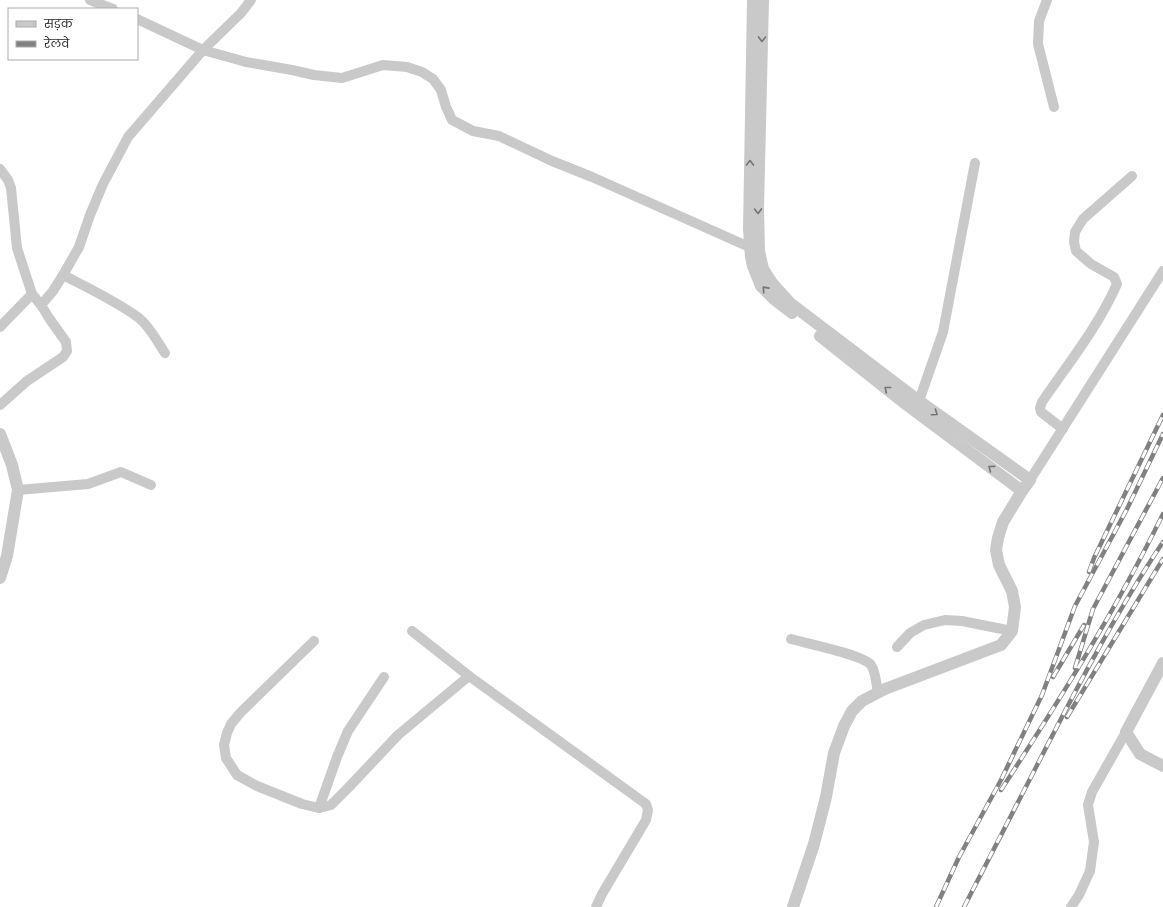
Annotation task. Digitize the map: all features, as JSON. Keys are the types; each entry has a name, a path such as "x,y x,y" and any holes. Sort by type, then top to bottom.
{"street":[{"path":"90,0 110,8"},
{"path":"41,305 53,291 79,247 90,215 128,137 203,50 241,13 251,0"},
{"path":"753,0 749,221 754,249 763,269 772,283 790,303 919,401 1030,480"},
{"path":"763,0 758,200 753,266 761,286 774,299 907,405 1022,491"},
{"path":"1047,0 1039,21 1038,44 1054,107"},
{"path":"138,19 203,50 246,62 314,75 342,78 383,65 407,68 422,72 433,79 441,90 452,120 473,131 499,136 552,161 592,177 754,249"},
{"path":"919,401 943,332 975,163"},
{"path":"0,169 8,180 11,188 17,248 32,294 66,342 67,351 63,357 26,381 0,405"},
{"path":"1063,429 1041,412 1040,408 1042,402 1095,325 1112,296 1117,284 1114,277 1091,264 1076,251 1074,242 1075,232 1083,219 1132,176"},
{"path":"793,907 814,844 826,796 834,753 844,726 852,711 862,701 878,692 1001,645 1012,631 1015,607 1012,591 998,565 996,550 1003,522 1163,271"},
{"path":"63,275 107,298 139,319 152,333 165,353"},
{"path":"0,327 32,294"},
{"path":"0,434 12,465 18,490 7,556 0,578"},
{"path":"18,490 88,484 121,472 151,485"},
{"path":"897,647 910,633 924,625 945,620 962,620 1012,631"},
{"path":"412,631 469,676 646,804 648,810 646,820 602,894 596,907"},
{"path":"791,639 864,660 870,664 873,669 878,692"},
{"path":"314,641 231,724 224,745 226,758 237,774 257,786 302,804 319,808 331,805 398,735 469,676"},
{"path":"1071,907 1079,895 1090,872 1094,842 1088,805 1092,792 1163,663"},
{"path":"319,808 348,731 384,677"},
{"path":"1126,732 1140,754 1163,766"}],"railway":[{"path":"1089,572 1094,558 1163,415"},
{"path":"936,907 959,857 1001,780 1042,695 1075,606 1127,509 1163,434"},
{"path":"1075,668 1093,609 1163,478"},
{"path":"1001,790 1086,655 1126,585 1163,514"},
{"path":"964,907 1062,717 1110,628 1163,542"},
{"path":"1067,717 1163,559"},
{"path":"1053,677 1084,625"}]}
